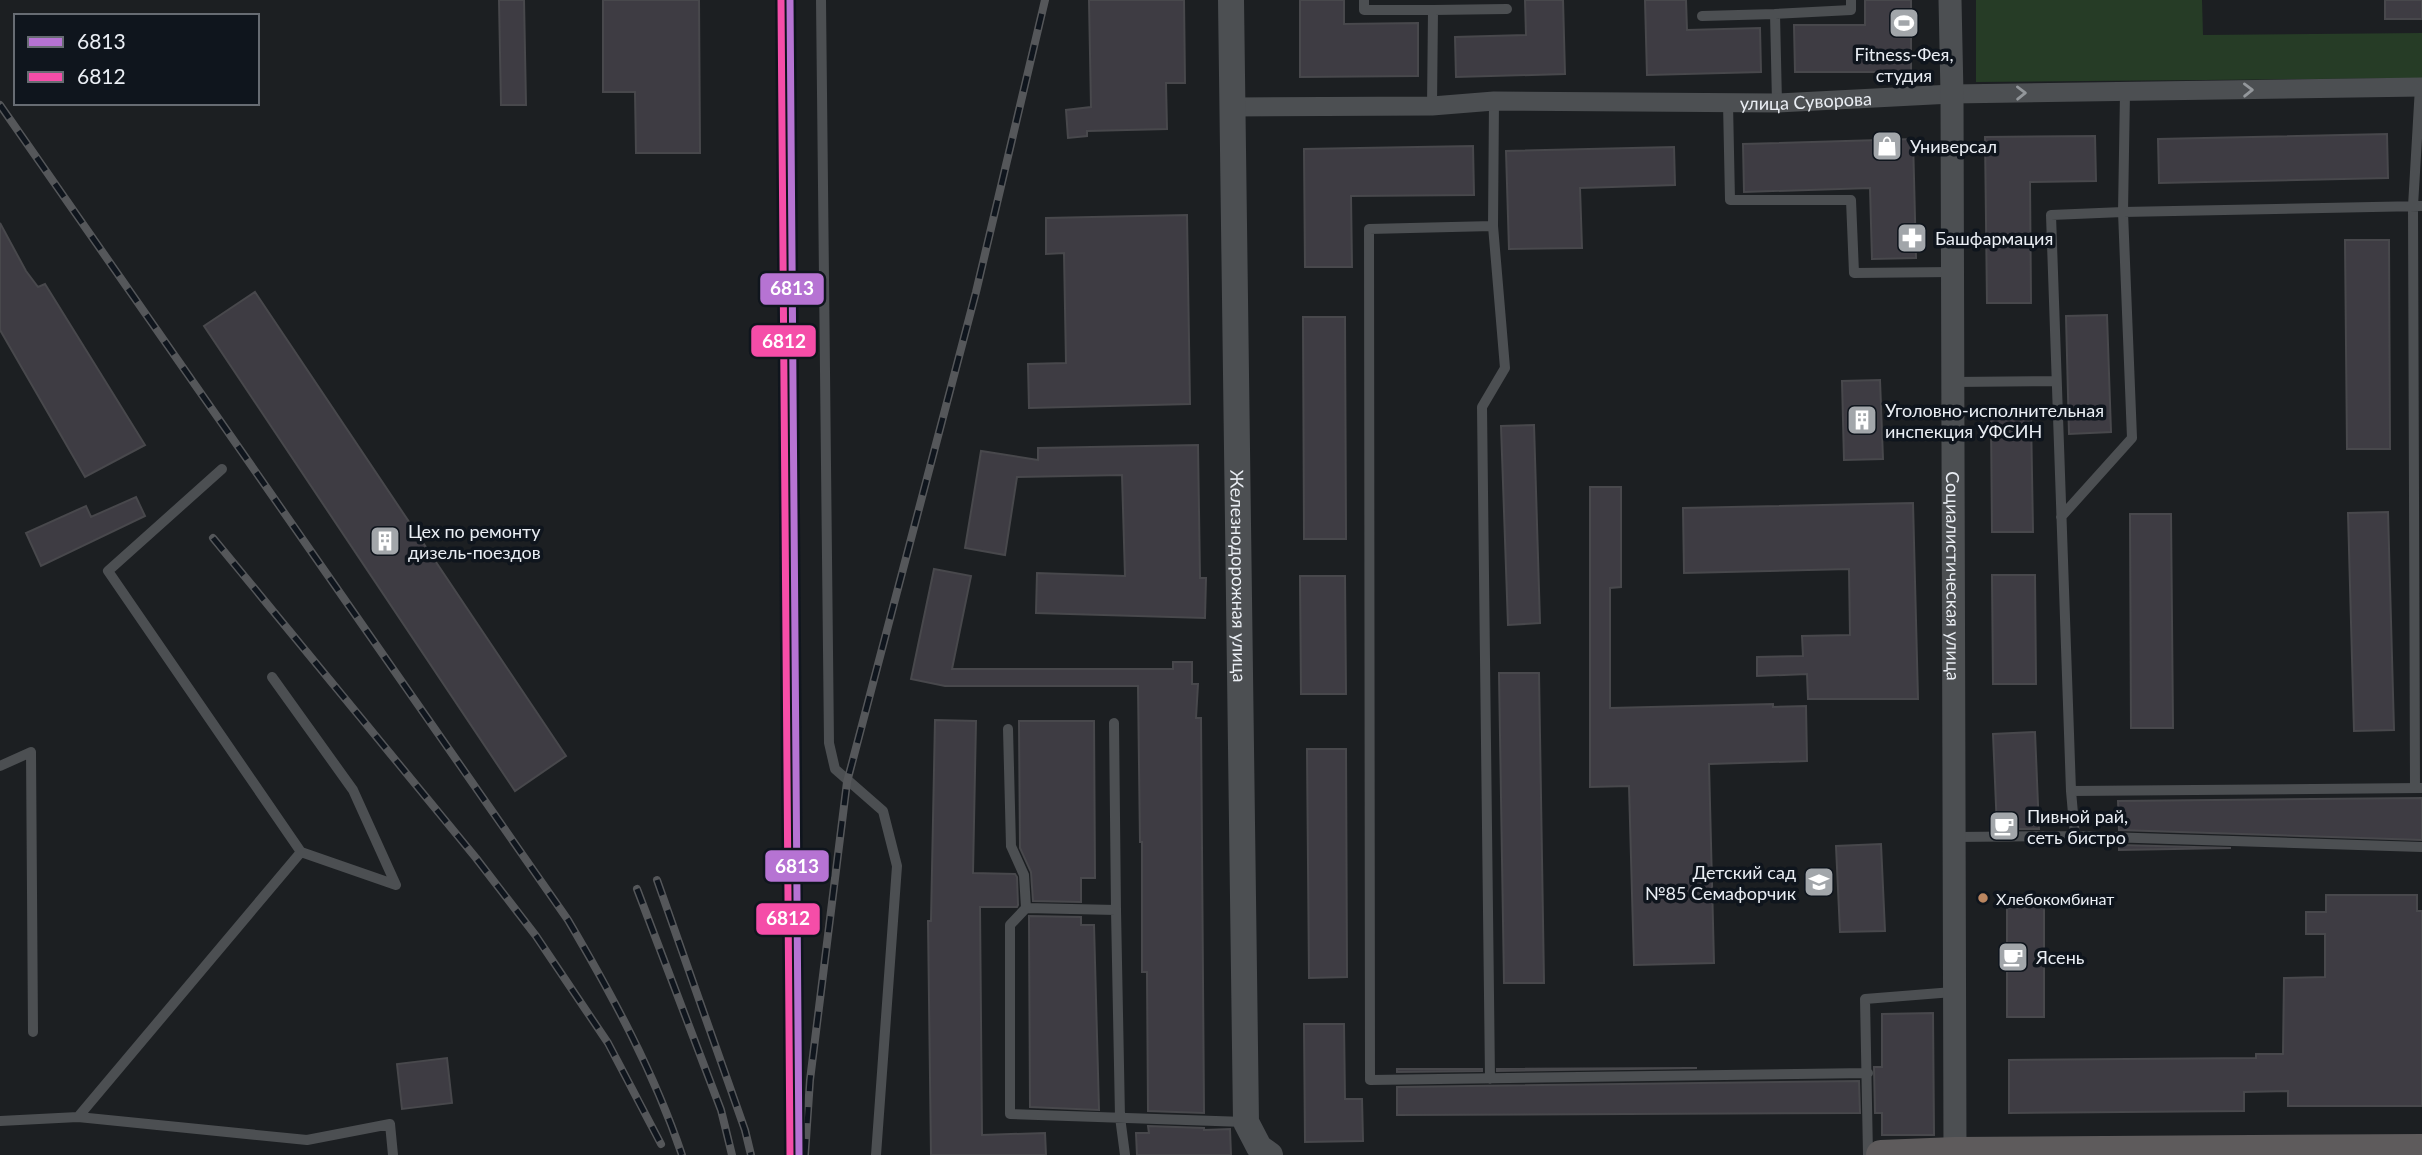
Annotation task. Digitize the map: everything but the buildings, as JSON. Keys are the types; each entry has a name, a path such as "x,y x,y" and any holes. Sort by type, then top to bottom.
{"main road":[{"name":"Железнодорожная улица","path":"1231,0 1246,1122 1264,1151"},
{"path":"1881,1155 1955,1152 2422,1149"}],"street":[{"name":"Социалистическая улица","path":"1950,0 1955,1152"},
{"name":"улица Суворова","path":"1232,107 1433,106 1494,101 1777,103 1952,93 2421,87"}],"lane":[{"path":"821,0 829,744 835,769 883,811 897,866 876,1155"},
{"path":"1364,0 1364,10 1507,9"},
{"path":"1702,16 1851,10 1851,0"},
{"path":"1433,10 1433,106"},
{"path":"1775,14 1777,103"},
{"path":"2071,791 2419,788 2418,206 2421,87"},
{"path":"2061,517 2132,438 2123,212 2125,92"},
{"path":"1490,1079 1482,407 1505,368 1493,226 1494,101"},
{"path":"1728,103 1730,200 1851,200 1854,273 1952,272"},
{"path":"2075,836 2071,791 2051,215 2418,206"},
{"path":"1493,226 1369,229 1370,1080 1868,1073"},
{"path":"1953,382 2056,381"},
{"path":"222,469 108,571 300,852 396,885 353,790 272,677"},
{"path":"1114,723 1120,1117 1125,1155"},
{"path":"1008,729 1011,846 1024,874 1026,908 1010,925 1010,1114 1246,1122"},
{"path":"0,766 30,752 33,1032"},
{"path":"1955,837 2075,836 2422,847"},
{"path":"78,1117 300,852"},
{"path":"1026,908 1115,910"},
{"path":"1868,1155 1865,999 1954,992"},
{"path":"0,1121 78,1117 307,1140 390,1124 393,1155"}],"green space":[{"path":"1976,0 2202,0 2203,35 2422,33 2422,78 1976,82"}],"railway":[{"path":"805,1155 810,1080 847,782 976,292 1045,0"},
{"path":"0,105 568,920 631,1034 659,1094 682,1155"},
{"path":"213,538 476,858 536,936 608,1043 661,1144"},
{"path":"657,880 745,1130 751,1155"},
{"path":"637,889 721,1110 732,1155"}],"transit line":[{"name":"6812","path":"781,0 790,1155"},
{"name":"6813","path":"790,0 799,1155"}],"place":[{"name":"Fitness-Фея, студия","path":"1904,23"},
{"name":"Универсал","path":"1887,146"},
{"name":"Башфармация","path":"1912,238"},
{"name":"Уголовно-исполнительная инспекция УФСИН","path":"1862,420"},
{"name":"Цех по ремонту дизель-поездов","path":"385,541"},
{"name":"Пивной рай, сеть бистро","path":"2004,826"},
{"name":"Детский сад №85 Семафорчик","path":"1819,882"},
{"name":"Хлебокомбинат","path":"1983,898"},
{"name":"Ясень","path":"2013,957"}]}
